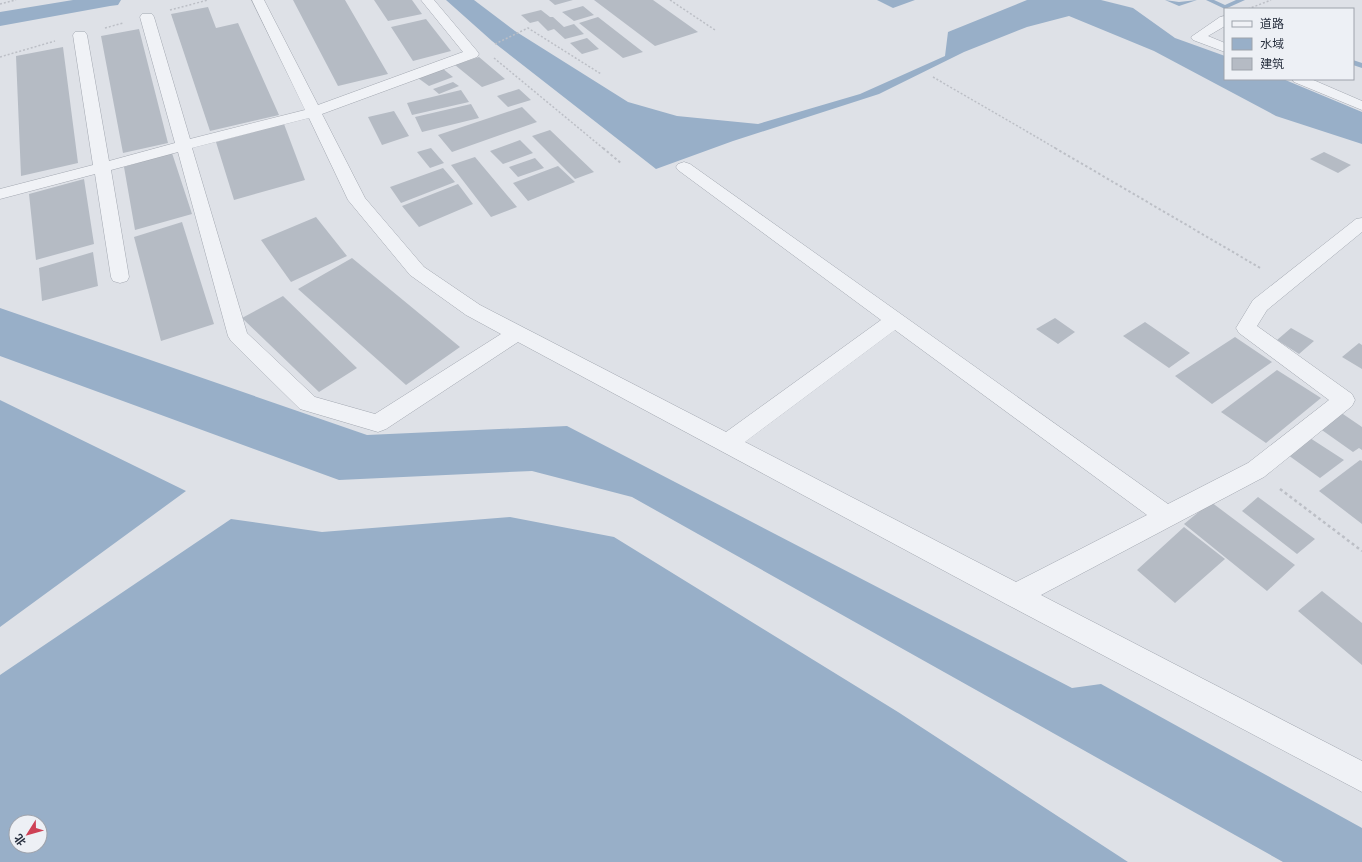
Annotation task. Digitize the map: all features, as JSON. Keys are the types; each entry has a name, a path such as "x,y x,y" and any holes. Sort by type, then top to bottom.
{"street":[{"path":"258,0 357,200 417,271 473,310 1362,777"},
{"path":"0,194 313,112 478,52 427,0"},
{"path":"147,16 238,336 308,403 378,423 517,332"},
{"path":"1224,21 1198,37 1224,48"},
{"path":"80,35 120,277"},
{"path":"1301,80 1362,106"},
{"path":"684,167 1167,516"},
{"path":"1015,596 1256,470 1344,400 1246,328 1260,305 1362,222"},
{"path":"728,443 895,320"}],"path":[{"path":"0,4 16,0"},
{"path":"670,0 716,30"},
{"path":"1251,8 1271,0"},
{"path":"601,74 528,28 478,52 622,164"},
{"path":"933,77 1286,284"},
{"path":"1256,470 1362,551"}],"water":[{"path":"446,0 474,0 515,31 628,102 677,116 758,124 860,94 945,56 948,32 1027,0 1101,0 1133,8 1175,38 1224,56 1224,80 1285,80 1362,112 1362,144 1276,116 1154,51 1069,16 1027,27 964,52 879,94 733,141 656,169 492,41"},
{"path":"877,0 915,0 893,8"},
{"path":"0,308 367,435 567,426 1072,688 1101,684 1362,828 1362,862 1283,862 632,497 532,471 339,480 0,356"},
{"path":"0,400 186,491 0,627"},
{"path":"510,517 614,537 898,712 1128,862 0,862 0,675 231,519 322,532"}],"building":[{"path":"293,0 345,0 388,74 338,86"},
{"path":"374,0 412,0 422,14 388,21"},
{"path":"549,0 573,0 555,5"},
{"path":"594,0 653,0 698,32 655,46"},
{"path":"583,6 594,15 574,21 562,12"},
{"path":"208,7 216,28 238,23 279,115 210,131 171,14"},
{"path":"541,10 550,17 553,17 564,27 574,24 584,34 565,39 554,29 548,31 538,21 530,23 521,15"},
{"path":"598,17 643,52 623,58 579,23"},
{"path":"426,19 451,51 413,61 391,27"},
{"path":"139,29 168,143 123,153 101,36"},
{"path":"587,38 599,49 582,54 570,43"},
{"path":"63,47 78,163 21,176 16,56"},
{"path":"479,57 505,79 482,87 455,65"},
{"path":"442,68 453,77 429,86 418,78"},
{"path":"453,82 459,86 439,94 433,89"},
{"path":"519,89 531,100 508,107 497,96"},
{"path":"461,90 469,102 412,115 407,103"},
{"path":"471,104 479,118 422,132 415,117"},
{"path":"522,107 537,122 452,152 438,135"},
{"path":"394,111 409,136 382,145 368,117"},
{"path":"284,124 305,180 234,200 216,142"},
{"path":"550,130 594,172 575,179 532,136"},
{"path":"520,140 533,153 503,164 490,151"},
{"path":"431,148 444,163 430,168 417,152"},
{"path":"1324,152 1351,165 1338,173 1310,159"},
{"path":"172,153 192,214 135,230 124,167"},
{"path":"475,157 517,207 491,217 451,165"},
{"path":"535,158 544,168 518,177 509,167"},
{"path":"558,166 575,182 528,201 513,183"},
{"path":"443,168 455,182 401,203 390,187"},
{"path":"84,179 94,244 36,260 29,194"},
{"path":"458,184 473,204 419,227 402,206"},
{"path":"316,217 347,256 291,282 261,240"},
{"path":"182,222 214,324 161,341 134,237"},
{"path":"93,252 98,286 42,301 39,268"},
{"path":"352,258 460,347 406,385 298,289"},
{"path":"283,296 357,368 319,392 242,318"},
{"path":"1055,318 1075,332 1058,344 1036,329"},
{"path":"1145,322 1190,353 1169,368 1123,336"},
{"path":"1291,328 1314,341 1299,354 1277,340"},
{"path":"1235,337 1272,362 1212,404 1175,376"},
{"path":"1359,343 1362,345 1362,369 1342,357"},
{"path":"1277,370 1321,398 1266,443 1221,412"},
{"path":"1340,412 1362,427 1362,450 1359,448 1353,452 1319,428"},
{"path":"1310,438 1344,460 1320,478 1288,455"},
{"path":"1360,460 1362,461 1362,524 1319,491"},
{"path":"1258,497 1315,539 1297,554 1242,511"},
{"path":"1211,502 1295,565 1267,591 1184,524"},
{"path":"1184,527 1225,559 1175,603 1137,570"},
{"path":"1322,591 1362,623 1362,665 1298,611"}],"waterway":[{"path":"0,19 110,0"},
{"path":"1168,0 1179,4 1194,0"},
{"path":"1209,0 1225,7 1242,0"},
{"path":"1354,62 1362,66"}]}
